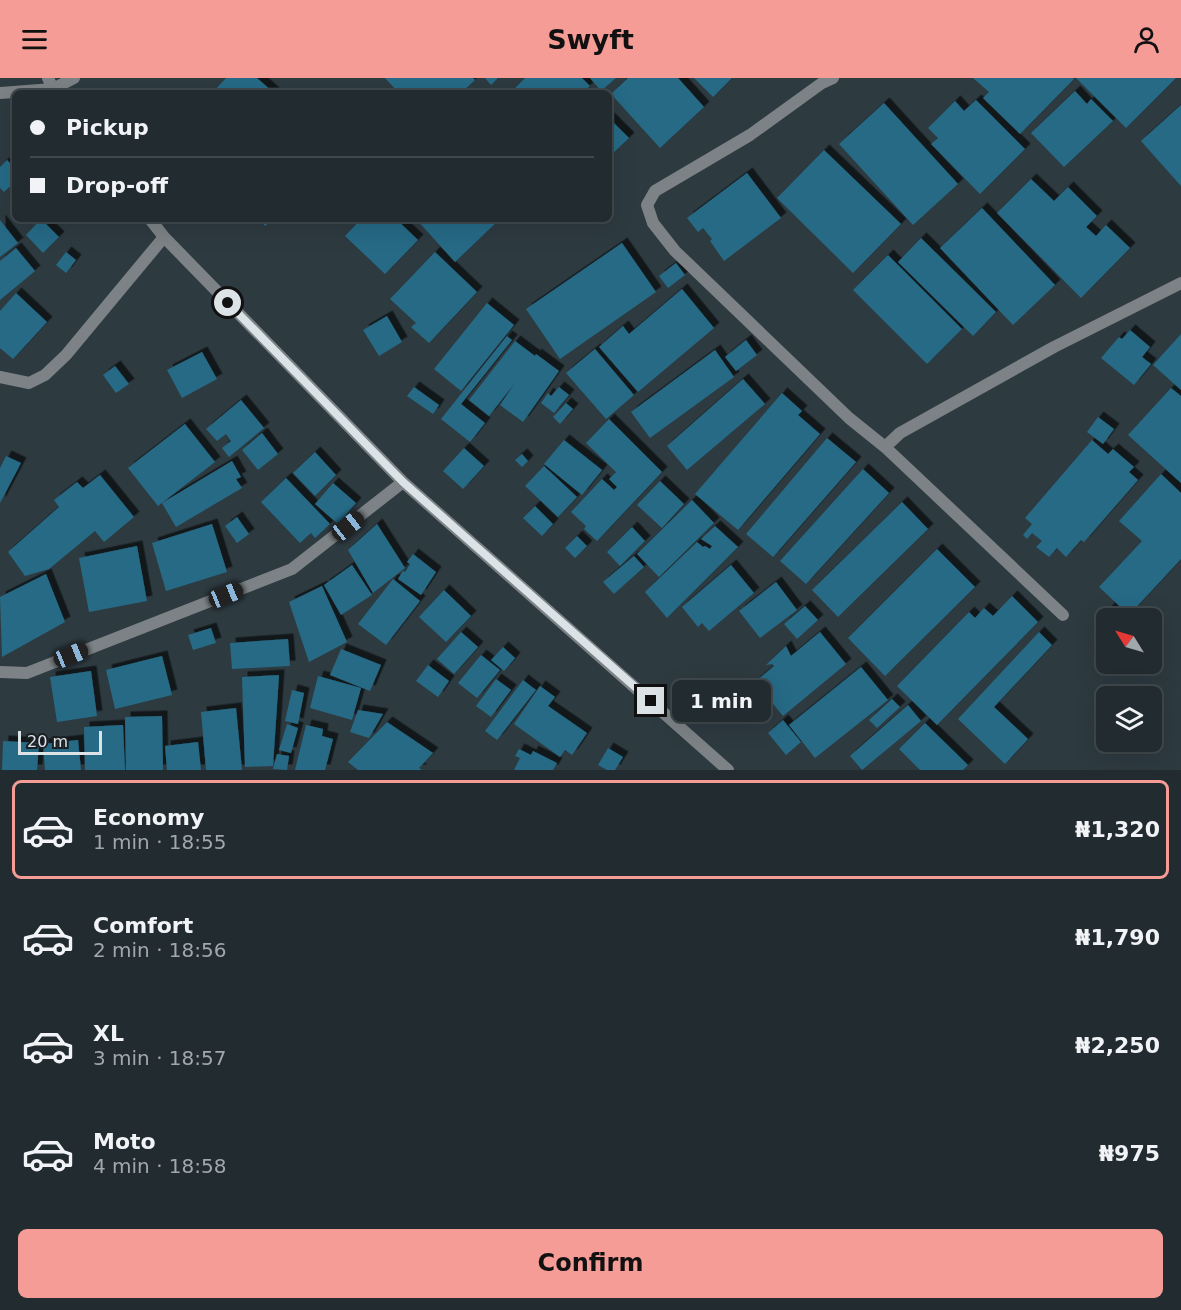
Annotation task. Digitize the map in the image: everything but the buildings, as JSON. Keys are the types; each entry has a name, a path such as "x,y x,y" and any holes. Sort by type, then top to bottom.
{"street":[{"path":"26,90 53,87 74,78"},
{"path":"824,80 750,135 655,191 647,205 653,223 675,251 849,418 885,447 1063,615"},
{"path":"152,222 164,237 403,482 728,770"},
{"path":"0,377 29,383 45,375 66,355 164,237"},
{"path":"885,447 900,433 1043,353 1181,283"},
{"path":"0,672 27,673 292,569 403,482"}],"route":[{"path":"228,303 403,482 651,701"}]}
